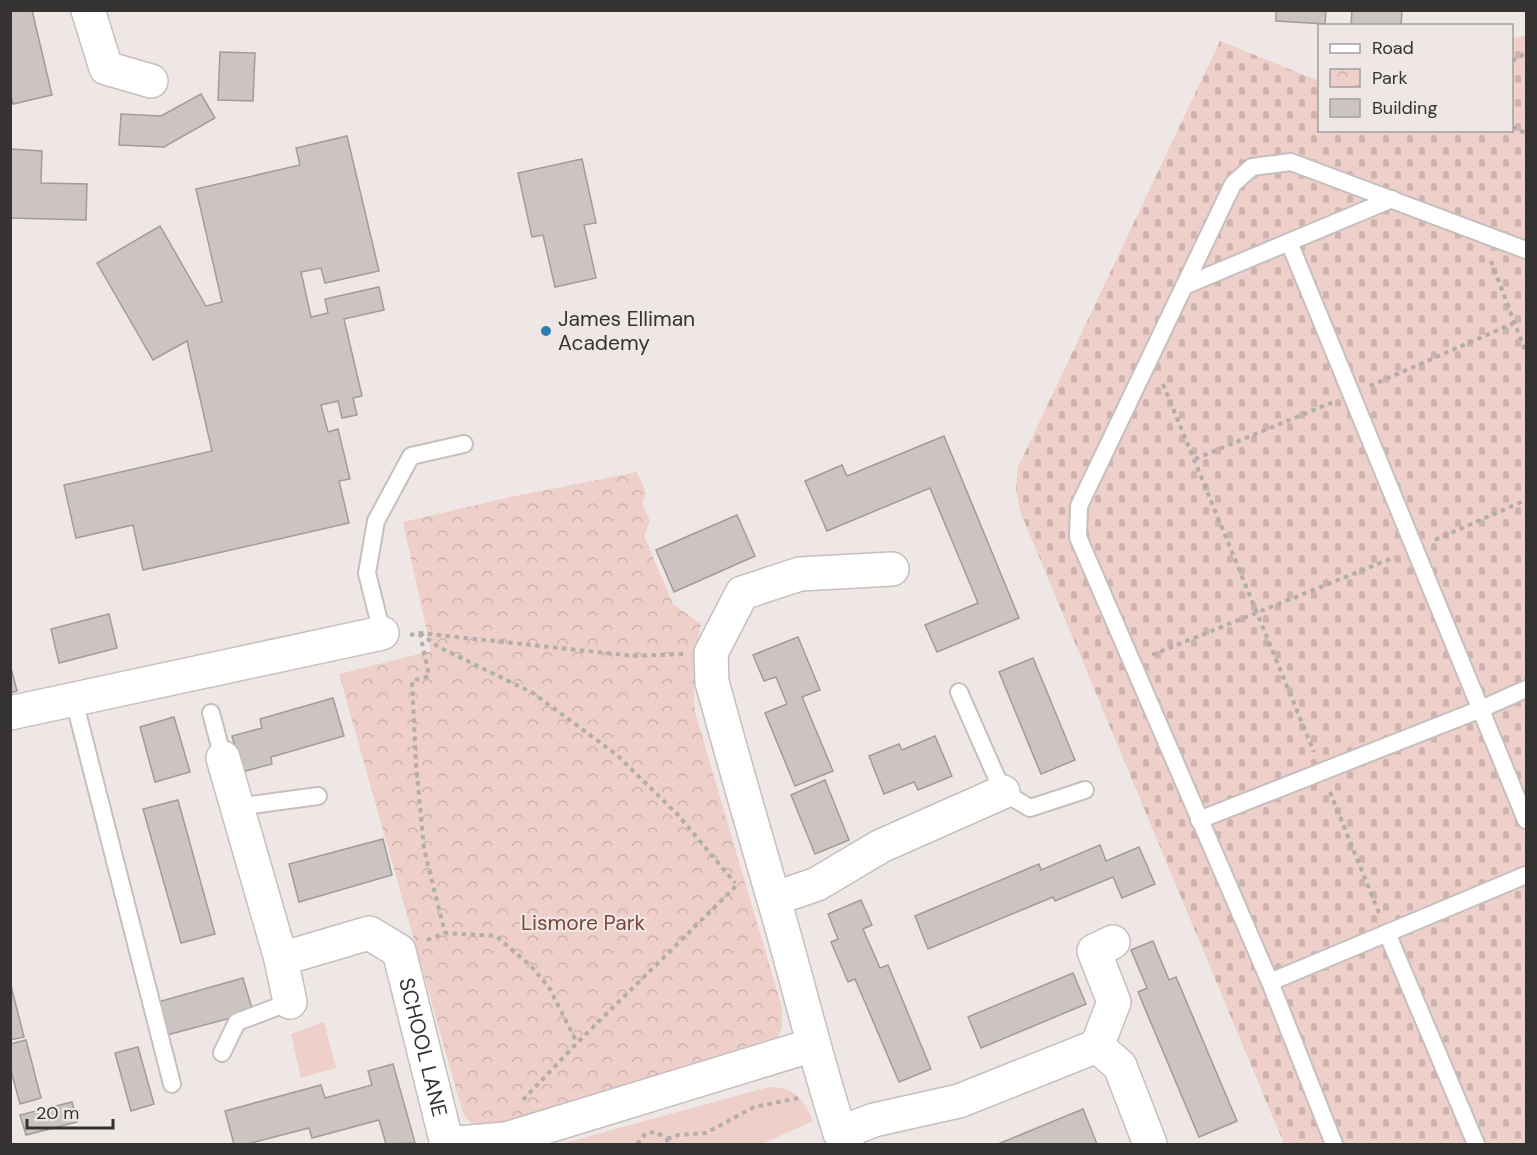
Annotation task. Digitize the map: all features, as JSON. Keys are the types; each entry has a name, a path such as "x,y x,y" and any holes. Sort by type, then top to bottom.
{"street":[{"path":"88,10 106,68 151,81"},
{"path":"892,569 800,574 742,593 711,653 712,682 813,1046 843,1138 874,1120 959,1101 1097,1046 1114,1002 1094,951 1113,942"},
{"path":"10,713 382,633"},
{"path":"223,758 281,959 290,1002"},
{"path":"774,899 817,884 881,846 1003,792"},
{"name":"SCHOOL LANE","path":"281,959 369,933 399,951 446,1144 506,1139 813,1046"},
{"path":"1097,1046 1120,1066 1150,1144"}],"lane":[{"path":"1334,1144 1270,982 1078,537 1079,506 1233,184 1252,167 1291,162 1527,250"},
{"path":"1184,286 1392,199"},
{"path":"1289,242 1527,820"},
{"path":"382,633 367,573 376,521 411,456 464,444"},
{"path":"1199,820 1527,689"},
{"path":"959,692 1003,792 1030,808 1085,790"},
{"path":"74,700 172,1084"},
{"path":"211,713 223,758"},
{"path":"237,807 318,796"},
{"path":"1270,982 1527,875"},
{"path":"1387,933 1476,1144"},
{"path":"222,1053 237,1022 290,1002"}],"path":[{"path":"1513,60 1527,53"},
{"path":"1513,127 1527,133"},
{"path":"1480,232 1527,353"},
{"path":"1149,360 1162,384 1258,612 1387,933"},
{"path":"1132,663 1416,548 1527,500"},
{"path":"382,633 406,636 420,633 633,656 711,653"},
{"path":"420,633 437,646 533,693 617,755 678,814 737,885"},
{"path":"420,633 429,676 412,681 416,764 424,849 445,933"},
{"path":"506,1139 507,1118 577,1043 737,885 762,864"},
{"path":"399,951 445,933 496,936 531,966 550,988 577,1043"},
{"path":"637,1144 646,1133 656,1132 667,1142 678,1135 706,1133 754,1107 827,1093"}],"green space":[{"path":"1526,35 1526,1144 1284,1144 1020,511 1016,489 1018,467 1220,41 1318,81 1318,132 1513,132 1513,39"},
{"name":"Lismore Park","path":"637,472 646,493 642,503 650,521 644,536 673,604 701,624 695,668 695,712 782,1008 782,1027 776,1043 487,1129 482,1128 469,1121 462,1110 339,674 431,651 403,522 506,498"},
{"path":"324,1022 336,1068 301,1078 291,1034"},
{"path":"769,1087 792,1092 802,1101 813,1121 762,1144 561,1144"}],"building":[{"path":"10,10 32,10 52,95 13,104 10,94"},
{"path":"1276,10 1326,10 1325,24 1276,21"},
{"path":"1352,10 1402,10 1401,24 1351,24"},
{"path":"220,52 255,53 253,101 218,100"},
{"path":"201,94 215,118 164,147 119,145 121,114 161,116"},
{"path":"347,136 379,271 325,283 321,268 301,272 311,317 328,313 325,299 379,287 384,310 344,319 362,396 353,398 357,415 342,418 338,401 321,405 328,432 338,429 350,479 339,481 349,523 143,570 133,525 76,538 64,485 212,451 187,341 153,360 97,263 160,226 206,306 222,302 196,189 300,165 296,148"},
{"path":"10,149 42,151 41,183 87,184 86,220 10,218"},
{"path":"582,159 596,223 584,225 596,278 555,287 543,235 532,237 518,173"},
{"path":"944,436 1019,618 937,652 925,625 978,603 930,488 827,531 805,481 842,465 847,476"},
{"path":"737,515 755,556 674,592 656,550"},
{"path":"109,614 117,648 59,663 51,629"},
{"path":"798,637 820,690 802,697 833,771 795,786 765,713 787,704 776,677 764,681 753,655"},
{"path":"1033,658 1075,760 1041,774 999,672"},
{"path":"10,664 17,691 10,693"},
{"path":"333,698 344,736 271,757 272,764 242,772 232,736 262,728 260,719"},
{"path":"174,717 190,772 155,782 140,727"},
{"path":"935,736 952,776 918,790 914,782 884,794 869,756 899,744 902,750"},
{"path":"825,780 849,840 815,854 791,795"},
{"path":"178,800 215,934 181,943 143,809"},
{"path":"383,839 392,875 299,902 289,864"},
{"path":"1100,845 1106,861 1139,847 1155,884 1122,898 1113,877 1055,901 1053,897 928,949 915,916 1039,864 1041,870"},
{"path":"861,900 872,925 863,929 880,968 888,965 931,1069 899,1082 855,979 848,982 831,942 838,939 828,914"},
{"path":"1153,941 1169,980 1176,977 1237,1121 1199,1137 1138,992 1147,988 1131,950"},
{"path":"1073,973 1086,1004 981,1048 968,1017"},
{"path":"243,978 253,1012 167,1035 158,1002"},
{"path":"10,982 24,1037 10,1040"},
{"path":"26,1040 41,1098 20,1104 10,1067 10,1044"},
{"path":"138,1047 154,1104 131,1111 115,1053"},
{"path":"393,1064 415,1143 386,1144 379,1120 312,1138 309,1128 247,1144 234,1144 225,1111 321,1085 325,1098 372,1085 368,1071"},
{"path":"72,1102 77,1122 26,1135 20,1115"},
{"path":"1083,1109 1097,1144 998,1144"}],"place":[{"name":"James Elliman Academy","path":"546,331"}]}
